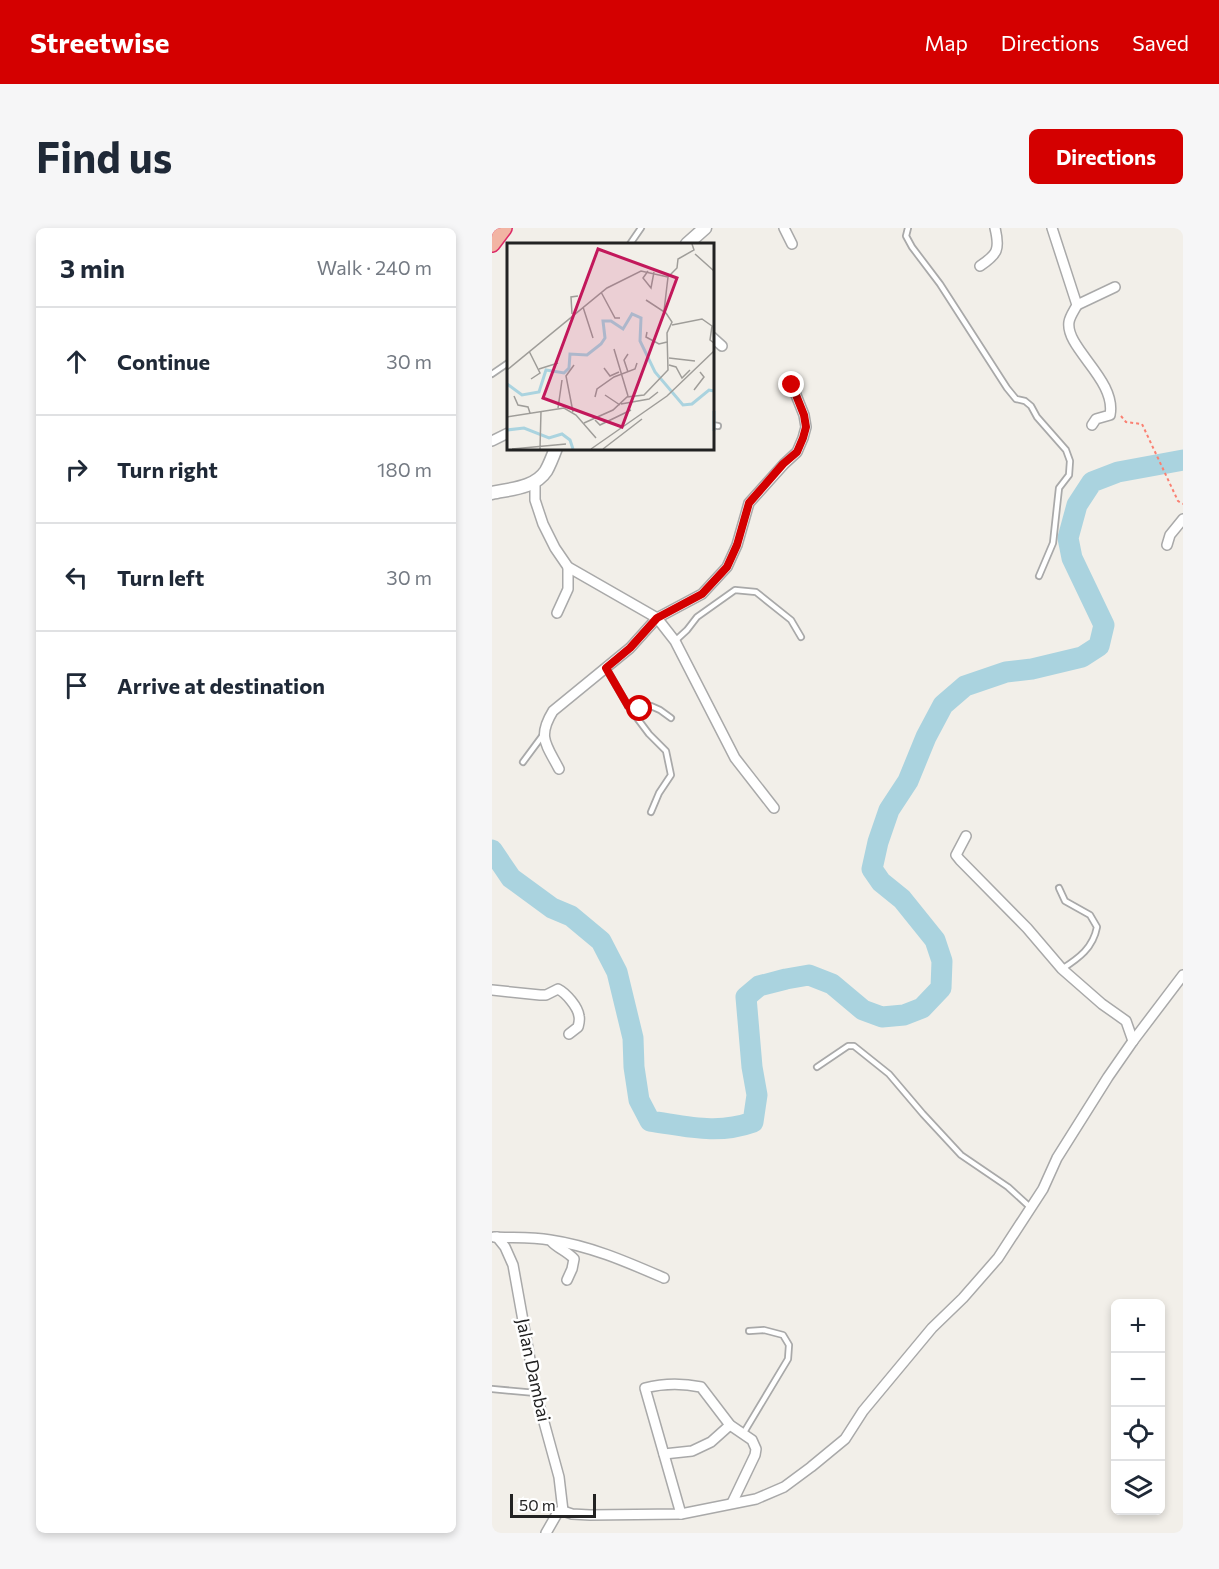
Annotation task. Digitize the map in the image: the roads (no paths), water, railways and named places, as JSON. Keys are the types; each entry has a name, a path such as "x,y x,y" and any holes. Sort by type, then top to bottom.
{"highway":[{"path":"492,244 504,228"}],"street":[{"path":"691,243 705,228"},
{"path":"784,228 792,244"},
{"path":"980,266 996,252 998,246 995,228"},
{"path":"1052,228 1077,305"},
{"path":"1092,426 1096,419 1110,415 1111,407 1104,384 1074,340 1068,325 1077,305 1115,287"},
{"path":"714,339 722,346"},
{"path":"559,769 543,735 547,720 553,711 630,648 657,618 702,594 727,567 737,545 749,503 783,464 797,452 806,427 792,385"},
{"path":"492,441 507,434"},
{"path":"492,493 536,482 545,474 555,450"},
{"path":"536,482 535,500 543,524 568,567 657,618 675,641 735,758 774,808"},
{"path":"1167,545 1170,535 1183,519"},
{"path":"557,613 568,589 568,567"},
{"path":"966,836 956,855 960,860 1027,928 1062,969 1102,1004 1126,1021 1133,1041"},
{"path":"546,1533 558,1512 563,1510 573,1514 590,1515 681,1514 756,1499 784,1487 845,1439 863,1411 932,1328 963,1298 998,1258 1043,1189 1057,1158 1133,1041 1183,975"},
{"path":"492,990 540,995 546,995 558,989 562,991 575,1006 579,1016 578,1027 569,1034"},
{"path":"495,1237 551,1240 609,1254 664,1278"},
{"name":"Jalan Dambai","path":"495,1237 505,1247 513,1265 536,1393 559,1477 563,1510"},
{"path":"551,1240 574,1259 567,1280"},
{"path":"681,1514 645,1388 662,1384 684,1384 701,1388 730,1425 752,1440 756,1449 755,1455 732,1503"},
{"path":"664,1454 692,1451 711,1442 730,1425"}],"lane":[{"path":"631,243 641,228"},
{"path":"908,228 906,236 912,247 940,284 1007,388 1016,399 1025,401 1031,406 1037,417 1066,450 1070,461 1069,475 1059,488 1053,543 1040,576"},
{"path":"492,374 507,364"},
{"path":"675,641 697,618 735,590 756,592 791,620 801,637"},
{"path":"606,668 628,706 666,752 671,775 651,812"},
{"path":"628,706 640,709 651,706 671,718"},
{"path":"523,762 543,735"},
{"path":"1059,888 1065,901 1090,915 1097,927 1096,935 1090,946 1078,959 1062,969"},
{"path":"817,1067 848,1046 854,1046 889,1074 961,1155 1008,1187 1031,1208"},
{"path":"742,1434 788,1359 789,1345 783,1335 764,1329 749,1331"},
{"path":"492,1389 536,1393"}],"waterway":[{"path":"492,850 511,878 552,908 571,916 601,941 617,972 633,1038 639,1100 650,1121 714,1129 753,1122 757,1095 752,1067 746,997 759,986 809,975 832,984 863,1010 882,1017 904,1015 922,1008 941,988 942,961 935,940 902,899 881,882 872,869 889,810 908,781 926,737 943,705 965,686 1006,672 1032,669 1082,657 1099,646 1104,625 1072,558 1068,538 1077,505 1092,482 1118,472 1183,460"}]}
